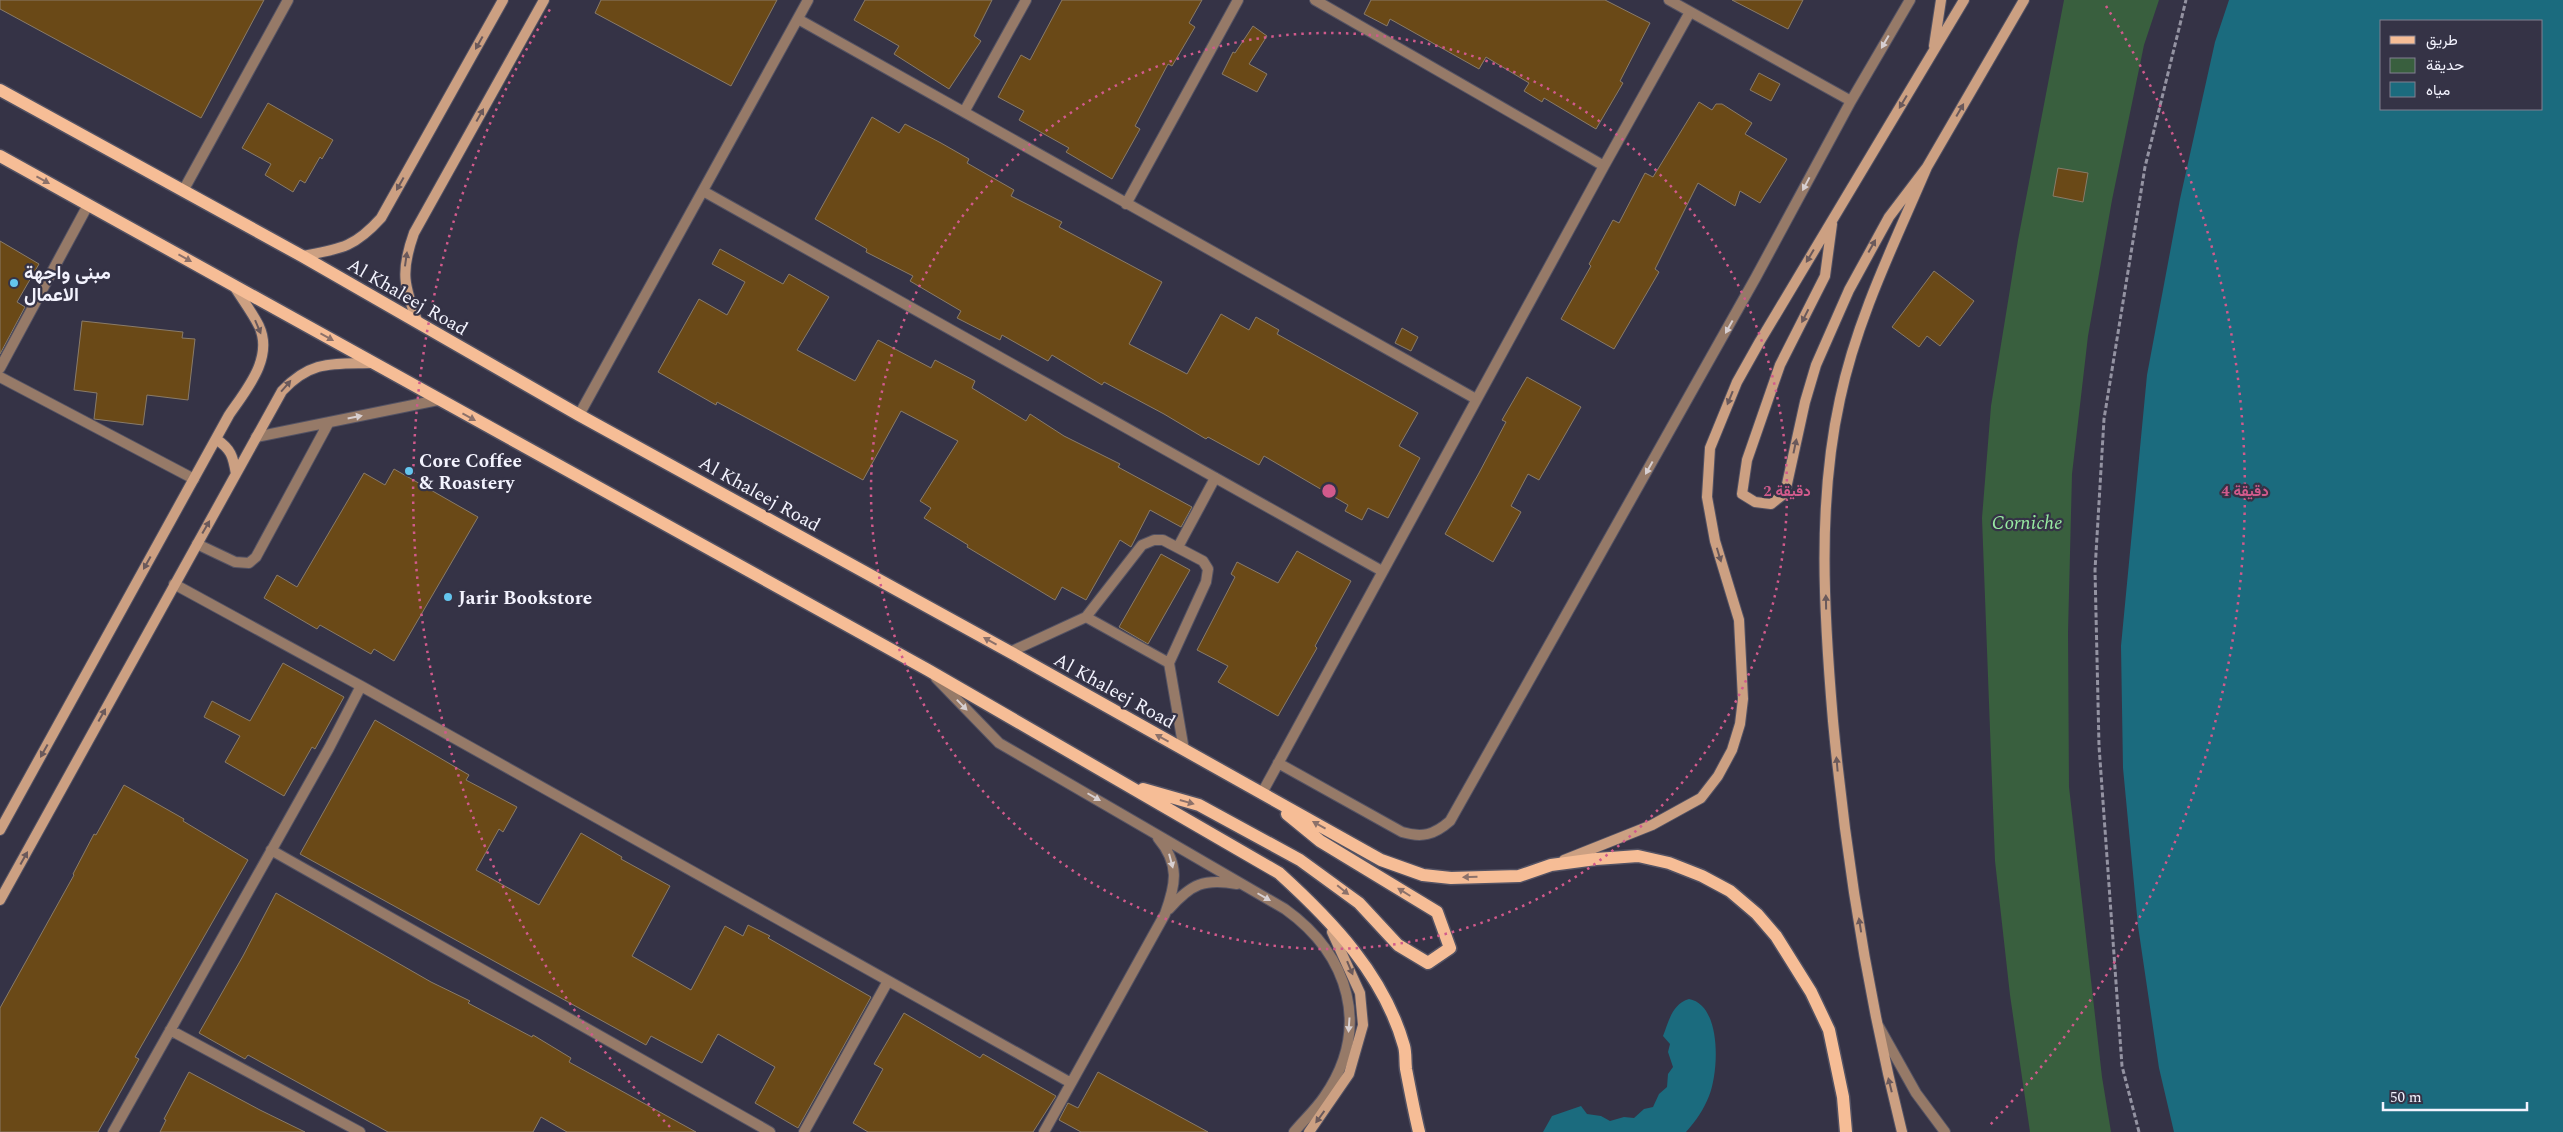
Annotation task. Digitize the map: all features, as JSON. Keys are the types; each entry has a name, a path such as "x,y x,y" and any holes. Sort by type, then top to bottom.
{"main road":[{"path":"302,256 340,249 364,237 381,218 503,0"},
{"path":"418,323 405,288 405,257 414,233 544,0"},
{"path":"1932,54 1941,0"},
{"path":"1551,865 1652,825 1701,798 1718,776 1732,750 1740,724 1743,699 1739,620 1715,541 1707,497 1710,448 1737,382 1964,0"},
{"path":"1832,220 1825,276 1780,365 1747,460 1742,494 1755,502 1771,504 1785,493 1805,402 1816,365 1853,283 1889,217 1927,167 2024,0"},
{"name":"Al Khaleej Road","path":"0,90 302,256 579,415 1402,869 1423,875 1451,878 1519,876 1551,865 1638,856 1668,862 1702,876 1730,891 1757,914 1776,936 1811,992 1829,1030 1843,1097 1846,1132"},
{"path":"0,156 928,670 1279,873 1319,909 1374,977 1405,1047 1406,1066 1419,1132"},
{"path":"1902,1132 1877,1023 1842,817 1826,624 1826,519 1832,439 1850,357 1864,318 1927,167"},
{"path":"0,830 216,439 254,379 261,363 263,345 260,327 233,285"},
{"path":"0,900 282,391 295,377 308,369 326,365 372,363"},
{"path":"216,439 228,447 232,453 236,474"},
{"path":"1124,784 1199,805 1300,860 1359,903 1398,946 1428,962 1450,948 1437,912 1320,841 1262,793"},
{"path":"1309,1132 1349,1074 1363,1025 1360,993 1340,945 1319,909"}],"street":[{"path":"183,191 288,0"},
{"path":"579,415 808,0"},
{"path":"964,112 1026,0"},
{"path":"1126,204 1238,0"},
{"path":"1315,0 1604,166"},
{"path":"1669,0 1851,101"},
{"path":"1278,763 1402,832 1416,836 1429,835 1440,830 1450,821 1756,278 1851,101 1910,0"},
{"path":"1262,793 1690,12"},
{"path":"798,19 1476,400"},
{"path":"703,192 1382,571"},
{"path":"0,368 88,206"},
{"path":"0,377 194,479"},
{"path":"256,437 438,400"},
{"path":"196,544 235,562 249,563 256,557 329,422"},
{"path":"1178,546 1215,478"},
{"path":"1010,652 1086,618 1142,545 1154,540 1162,540 1178,546 1203,561 1208,569 1206,582 1169,663 1184,750"},
{"path":"174,584 361,686 1071,1083"},
{"path":"1086,618 1169,663"},
{"path":"928,670 999,743 1285,909 1304,923 1320,939 1343,979 1350,1017 1343,1058 1324,1097 1294,1132"},
{"path":"112,1132 361,686"},
{"path":"1141,825 1167,849 1172,862 1173,891 1166,914"},
{"path":"271,850 770,1132"},
{"path":"1044,1132 1166,914 1184,891 1196,885 1216,882 1244,886"},
{"path":"804,1132 888,981"},
{"path":"1877,1023 1916,1093 1945,1132"},
{"path":"170,1030 347,1129 360,1132"}],"path":[{"path":"2139,1132 2122,1066 2099,746 2095,570 2105,410 2145,167 2186,0"}],"green space":[{"name":"Corniche","path":"2064,0 2159,0 2144,45 2112,200 2088,336 2072,474 2068,633 2069,787 2102,1077 2111,1132 2030,1132 2010,995 1995,861 1982,518 1991,406 2018,240"}],"water":[{"path":"2229,0 2563,0 2563,1132 2174,1132 2159,1068 2138,926 2123,768 2121,646 2147,375 2180,199 2215,42"},
{"path":"1689,999 1700,1004 1707,1013 1712,1026 1716,1056 1715,1072 1709,1096 1705,1106 1686,1132 1543,1132 1552,1116 1581,1106 1587,1114 1601,1116 1610,1121 1624,1117 1634,1118 1644,1109 1653,1107 1659,1094 1667,1087 1668,1074 1673,1067 1668,1052 1670,1044 1663,1036 1675,1009 1683,1001"}],"building":[{"path":"0,0 264,0 201,118 0,9"},
{"path":"601,0 777,0 731,86 595,13"},
{"path":"865,0 992,0 974,36 981,41 949,89 894,54 899,46 854,20"},
{"path":"1062,0 1202,0 1189,23 1195,27 1172,66 1168,64 1135,126 1140,129 1112,179 1066,152 1069,148 1019,120 1024,111 998,97 1021,55 1030,60"},
{"path":"1371,0 1605,0 1650,23 1620,81 1623,83 1596,129 1544,98 1542,102 1524,91 1529,83 1486,57 1479,69 1390,19 1387,26 1364,14"},
{"path":"1732,0 1803,0 1788,29"},
{"path":"1253,26 1267,36 1249,64 1267,74 1257,92 1222,74 1233,52 1235,53"},
{"path":"1759,73 1780,84 1771,101 1750,90"},
{"path":"1699,102 1712,110 1716,104 1722,104 1752,123 1745,134 1787,159 1760,203 1740,191 1735,206 1698,183 1655,269 1659,272 1614,349 1561,319 1591,266 1589,264 1613,220 1619,223 1645,173 1653,177"},
{"path":"268,103 333,140 322,159 320,157 305,183 300,180 293,192 265,175 271,164 242,148"},
{"path":"872,117 899,133 905,124 941,143 969,159 967,163 1014,190 1011,196 1062,222 1059,227 1162,282 1129,344 1187,374 1221,314 1249,330 1256,317 1279,330 1277,334 1418,413 1399,446 1420,458 1388,518 1368,508 1362,520 1345,511 1348,505 1264,456 1259,465 1208,437 1206,439 1104,382 1102,385 1052,355 1048,361 1002,335 1000,340 957,318 961,311 910,281 913,276 866,252 867,249 815,219"},
{"path":"2058,168 2088,173 2083,202 2053,196"},
{"name":"مبنى واجهة الاعمال","path":"0,241 39,264 17,302 25,307 0,354"},
{"path":"720,249 783,284 789,274 829,297 797,350 855,381 878,340 931,368 935,360 975,381 972,388 1026,421 1030,414 1064,436 1120,464 1118,467 1192,507 1181,527 1150,510 1131,547 1120,540 1086,600 1062,587 1055,600 967,547 968,545 924,518 931,508 920,501 958,441 901,411 863,480 717,402 716,405 658,372 699,299 727,315 745,282 712,264"},
{"path":"1934,271 1974,301 1940,346 1927,336 1919,347 1892,327"},
{"path":"82,321 183,332 182,338 195,339 188,400 147,395 143,425 94,419 97,393 74,390"},
{"path":"1402,328 1418,337 1411,351 1395,343"},
{"path":"1527,377 1581,407 1539,480 1528,474 1511,506 1521,512 1493,562 1445,534 1506,422 1502,420"},
{"path":"394,469 478,517 394,661 374,649 371,654 320,625 317,629 264,598 277,575 297,587 364,473 385,485"},
{"path":"1297,551 1351,581 1315,646 1317,648 1278,716 1218,682 1228,666 1197,650 1235,577 1231,574 1237,562 1278,583"},
{"path":"1161,554 1190,570 1148,644 1119,627"},
{"path":"283,663 344,697 315,749 312,747 284,796 225,762 240,736 204,717 212,701 250,721"},
{"path":"375,720 469,775 466,780 517,807 503,832 499,829 476,870 539,905 581,833 622,857 621,859 670,886 632,956 691,990 725,926 743,936 748,925 770,936 768,938 871,997 798,1128 755,1103 775,1067 718,1034 702,1063 651,1036 646,1045 300,854"},
{"path":"124,785 184,819 183,821 248,860 135,1057 139,1059 98,1132 0,1132 0,1008 74,875 94,834 96,835"},
{"path":"276,893 431,982 470,1001 468,1003 532,1037 533,1035 571,1058 569,1062 696,1132 567,1132 541,1117 533,1132 388,1132 248,1055 245,1059 199,1033"},
{"path":"904,1013 980,1058 983,1054 1056,1096 1033,1132 868,1132 853,1123 883,1069 874,1064"},
{"path":"189,1072 305,1132 160,1132 166,1120 164,1119"},
{"path":"1098,1072 1208,1132 1081,1132 1059,1120 1068,1103 1078,1108"}],"place":[{"name":"مبنى واجهة الاعمال","path":"14,283"},
{"name":"Core Coffee & Roastery","path":"409,471"},
{"name":"Jarir Bookstore","path":"448,597"}]}
